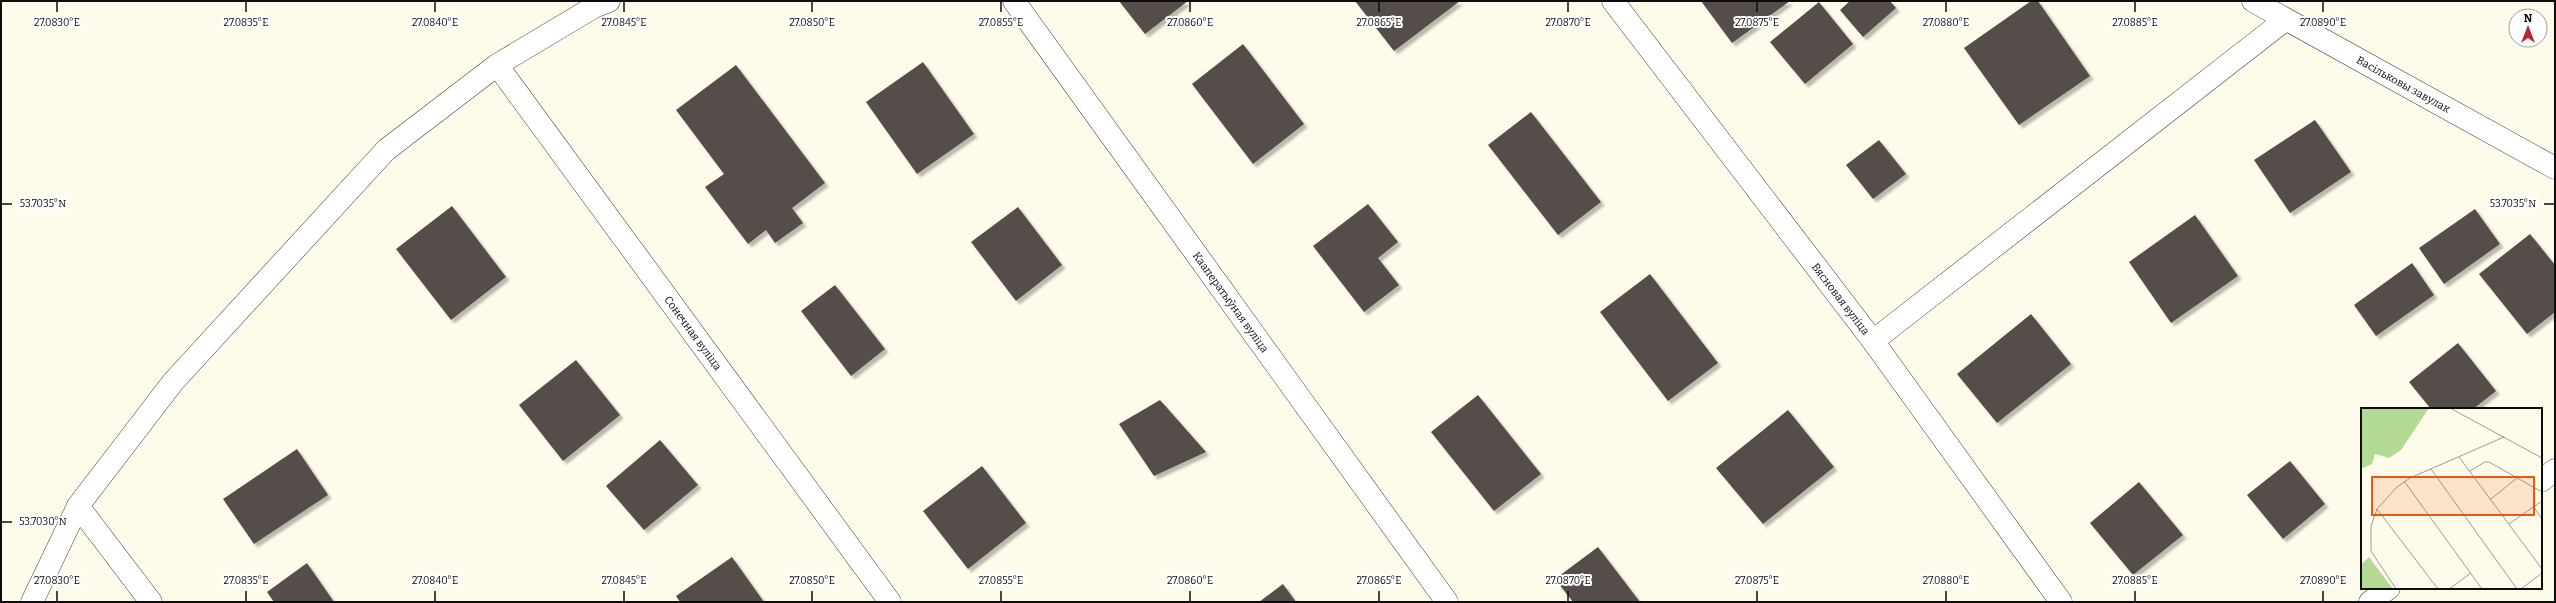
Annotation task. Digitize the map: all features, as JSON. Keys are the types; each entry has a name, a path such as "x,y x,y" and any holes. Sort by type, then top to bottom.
{"street":[{"path":"32,602 78,506 173,382 386,150 497,65 594,7 609,1"},
{"name":"Кааператыўная вуліца","path":"1014,1 1447,602"},
{"name":"Вясновая вуліца","path":"1613,1 1873,341 2061,602"},
{"name":"Васільковы завулак","path":"2252,1 2555,168"},
{"path":"1873,341 2285,20"},
{"name":"Сонечная вуліца","path":"497,65 890,602"},
{"path":"78,506 151,602"},
{"path":"2370,602 2389,589"}],"building":[{"path":"1119,1 1188,1 1145,34"},
{"path":"1355,1 1460,1 1394,51"},
{"path":"1701,1 1790,1 1732,43"},
{"path":"1850,1 1890,1 1896,8 1863,37 1840,10"},
{"path":"2031,1 2038,1 2090,76 2019,125 1964,48"},
{"path":"1819,2 1853,44 1805,84 1770,42"},
{"path":"1243,44 1304,124 1253,164 1192,84"},
{"path":"923,62 974,134 917,174 866,102"},
{"path":"736,65 825,183 792,208 803,223 775,243 766,230 748,244 705,187 724,174 676,110"},
{"path":"1531,112 1601,202 1558,235 1488,145"},
{"path":"2315,120 2351,172 2290,213 2254,160"},
{"path":"1879,140 1906,174 1873,199 1846,165"},
{"path":"1368,204 1398,242 1378,258 1399,285 1364,312 1313,246"},
{"path":"452,206 506,277 451,320 396,249"},
{"path":"1018,207 1062,265 1016,301 971,242"},
{"path":"2475,209 2500,244 2444,284 2419,248"},
{"path":"2195,215 2238,276 2171,323 2129,262"},
{"path":"2530,234 2555,265 2555,312 2527,334 2479,274"},
{"path":"2412,263 2434,295 2376,336 2354,305"},
{"path":"1650,274 1718,363 1668,401 1600,312"},
{"path":"835,285 885,349 851,376 801,311"},
{"path":"2031,314 2071,364 1997,423 1957,374"},
{"path":"2458,343 2496,391 2474,408 2430,408 2409,382"},
{"path":"576,360 620,415 563,461 519,405"},
{"path":"1478,395 1541,474 1494,511 1431,432"},
{"path":"1160,400 1206,452 1154,476 1119,424"},
{"path":"1788,410 1834,467 1763,524 1716,468"},
{"path":"660,440 698,485 644,530 606,486"},
{"path":"297,449 328,495 254,544 223,499"},
{"path":"2290,461 2325,504 2283,539 2247,495"},
{"path":"982,466 1026,523 968,569 923,511"},
{"path":"2139,482 2183,535 2133,575 2090,523"},
{"path":"1598,547 1640,602 1573,602 1555,579"},
{"path":"732,557 764,602 680,602 676,596"},
{"path":"307,563 334,602 274,602 267,592"},
{"path":"1283,584 1296,602 1259,602"}]}
